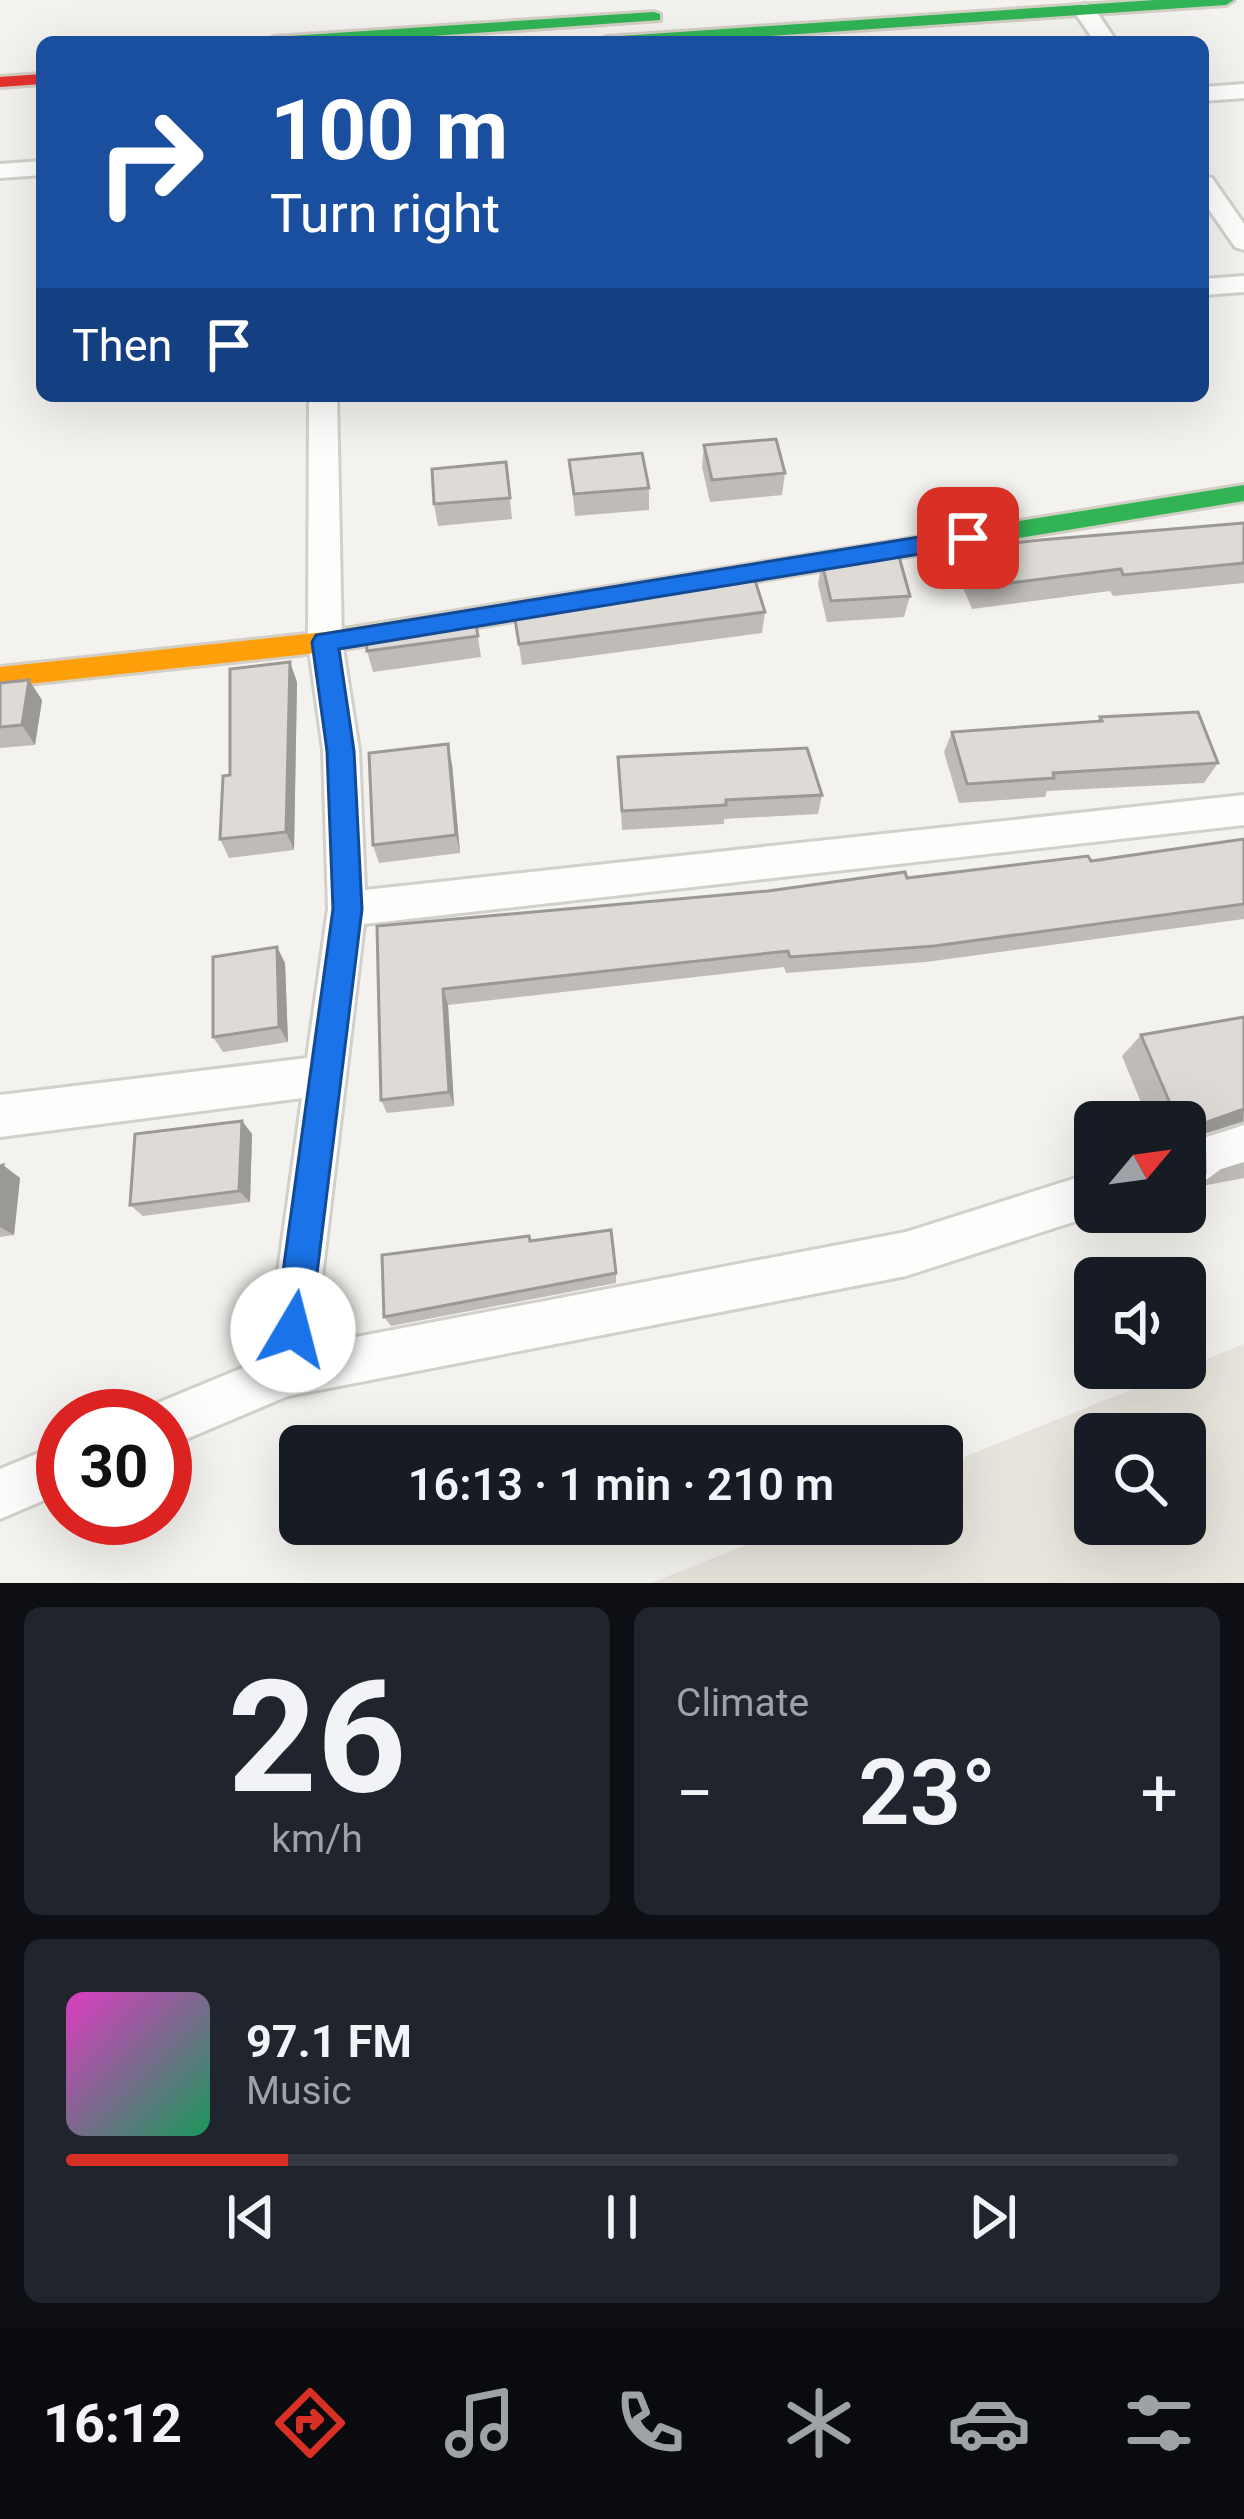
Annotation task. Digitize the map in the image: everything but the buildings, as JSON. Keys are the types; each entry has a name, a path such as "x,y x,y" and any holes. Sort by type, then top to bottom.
{"main road":[{"path":"360,36 879,0"},
{"path":"696,36 1226,0"},
{"path":"0,57 36,54"},
{"path":"0,82 36,79"},
{"path":"0,677 325,642 1244,493"}],"street":[{"path":"1084,10 1102,36"},
{"path":"1209,94 1244,91"},
{"path":"0,171 36,168"},
{"path":"1209,192 1244,242"},
{"path":"1209,287 1244,284"},
{"path":"287,1372 347,909 340,751 325,642 323,402"},
{"path":"347,909 1244,810"},
{"path":"0,1116 326,1075"},
{"path":"1206,1159 1244,1147"},
{"path":"192,1412 287,1372 906,1254 1074,1201"},
{"path":"0,1494 36,1479"}],"shaded area":[{"path":"1244,1344 1244,1583 651,1583 746,1545 963,1545 963,1458 1133,1389 1206,1389 1206,1359"}],"traffic: fast":[{"path":"695,36 1226,0"},
{"path":"365,36 654,17"},
{"path":"727,577 1244,493"}],"traffic: slow":[{"path":"0,677 325,642 727,577"}],"traffic: jam":[{"path":"0,82 36,79"}],"route":[{"path":"293,1330 347,909 340,751 325,642 968,538"}]}
